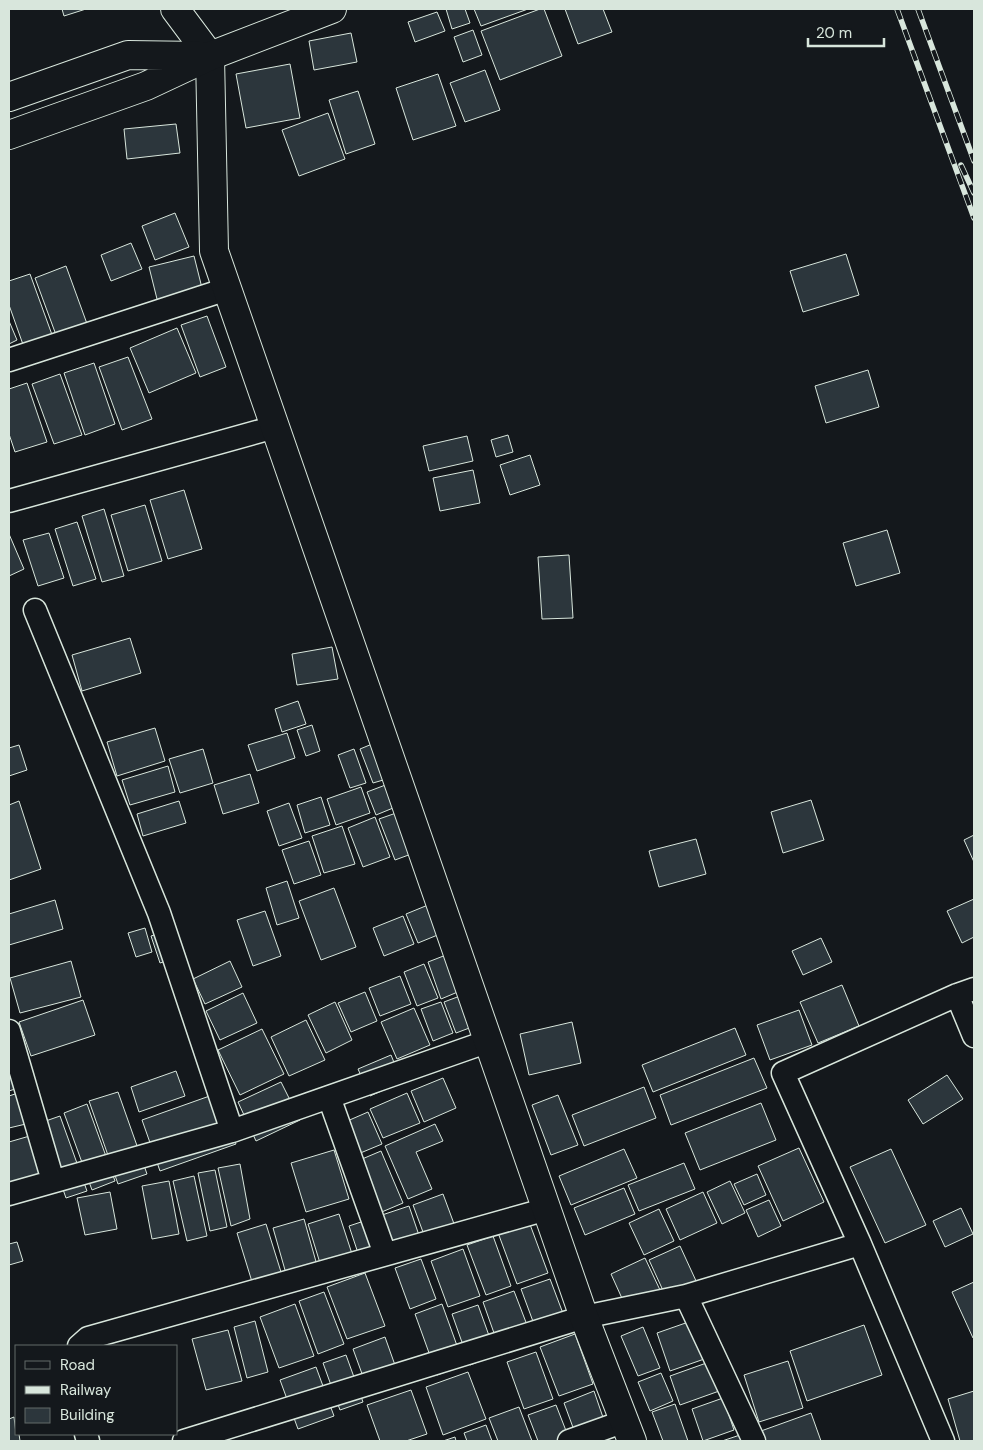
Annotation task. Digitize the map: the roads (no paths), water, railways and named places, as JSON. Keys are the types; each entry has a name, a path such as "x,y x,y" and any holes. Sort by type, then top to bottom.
{"street":[{"path":"174,9 210,56 214,251 584,1317 628,1431 570,1441"},
{"path":"9,135 146,86 210,56 332,9"},
{"path":"9,97 128,55 210,56"},
{"path":"9,360 227,289"},
{"path":"9,501 275,428"},
{"path":"35,610 159,913 232,1131"},
{"path":"943,1441 860,1244 783,1073 965,992 974,1036"},
{"path":"9,1031 53,1181"},
{"path":"9,1194 232,1131 489,1041"},
{"path":"329,1097 385,1254"},
{"path":"80,1345 88,1338 547,1209"},
{"path":"184,1441 584,1317 686,1296 860,1244"},
{"path":"686,1296 754,1441"}],"railway":[{"path":"897,9 974,218"},
{"path":"918,9 974,161"},
{"path":"961,165 974,193"}]}
